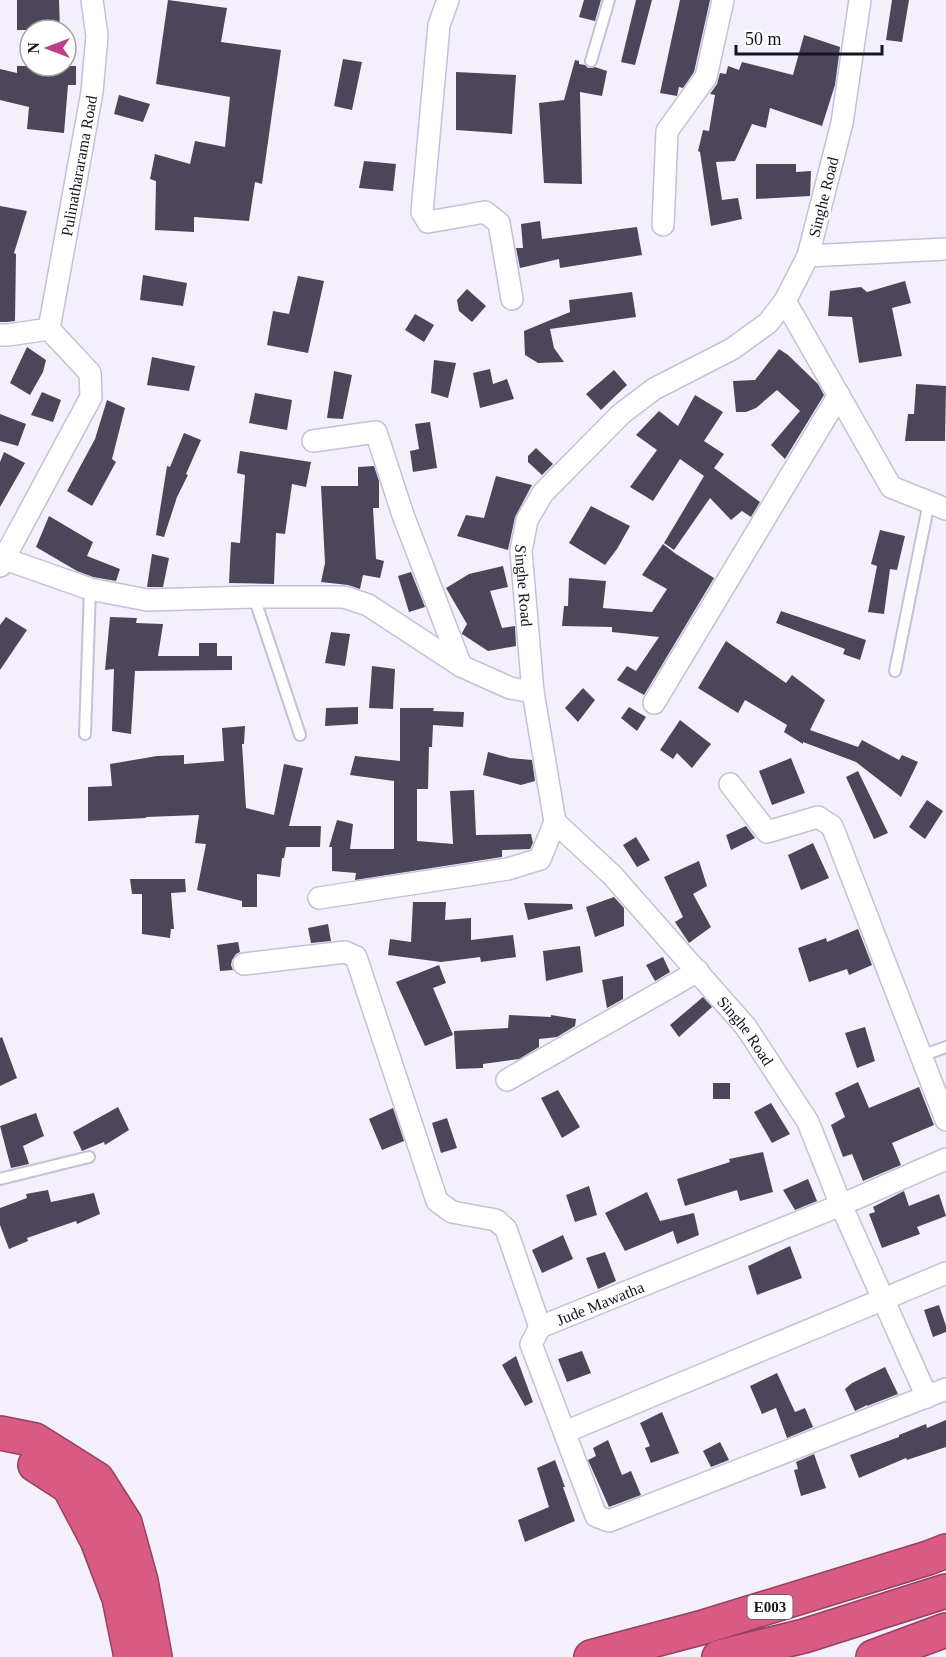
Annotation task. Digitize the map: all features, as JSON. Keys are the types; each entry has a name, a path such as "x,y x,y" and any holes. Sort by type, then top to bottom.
{"highway":[{"path":"0,1433 35,1440 96,1479 125,1523 141,1581 155,1657"},
{"path":"0,1453 25,1458 69,1487 98,1540 119,1598 131,1657"},
{"name":"E003","path":"591,1657 700,1628 946,1551"},
{"name":"E003","path":"719,1657 804,1636 946,1591"},
{"path":"873,1657 946,1630"}],"street":[{"name":"Pulinathararama Road","path":"49,329 92,92 96,36 92,0"},
{"path":"448,0 439,25 422,212 428,222 485,212 499,223 512,299"},
{"path":"663,225 667,131 706,77 723,0"},
{"name":"Singhe Road","path":"860,0 842,123 808,256 785,301 768,323 732,349 654,389 621,414 543,493 527,520 521,551 533,692 555,822 612,875 746,1027 808,1122 841,1205 884,1299 937,1393"},
{"path":"808,256 946,249"},
{"path":"785,301 891,487 937,505"},
{"path":"0,335 49,329 90,373 91,397 2,563 90,588 147,600 344,597 368,605 461,666 510,688 533,692"},
{"path":"654,703 839,395"},
{"path":"313,441 376,432 403,516 461,666"},
{"path":"730,784 767,831 818,817 832,826 946,1120"},
{"path":"319,898 508,869 540,859 555,822"},
{"path":"244,964 345,952 356,957 437,1201 452,1212 496,1220 506,1229 540,1327"},
{"path":"507,1080 698,971"},
{"name":"Jude Mawatha","path":"937,1393 609,1521 596,1516 531,1344 540,1327 841,1205 946,1159"},
{"path":"565,1432 946,1273"}],"lane":[{"path":"591,61 609,0"},
{"path":"895,671 937,505"},
{"path":"85,734 90,588"},
{"path":"254,597 300,735"},
{"path":"921,1056 946,1047"},
{"path":"0,1179 89,1157"}],"building":[{"path":"17,0 59,0 60,18 18,18 17,30"},
{"path":"168,0 227,8 221,42 281,50 262,184 255,182 249,221 194,217 194,232 155,230 156,181 150,179 155,154 190,164 195,141 225,147 230,97 156,84"},
{"path":"584,0 601,0 595,21 579,17"},
{"path":"636,0 652,0 635,65 621,62"},
{"path":"680,0 710,0 694,72 683,88 679,87 677,96 660,93"},
{"path":"892,0 909,0 902,42 886,40"},
{"path":"804,35 840,47 835,85 822,126 770,108 766,128 752,124 735,161 716,162 722,200 738,198 742,219 711,226 698,151 703,130 709,131 715,95 710,94 717,84 720,73 726,74 728,66 739,70 742,62 793,75"},
{"path":"343,59 362,62 352,110 334,106"},
{"path":"575,60 588,68 595,67 607,71 602,96 580,92 582,184 544,183 539,103 564,100"},
{"path":"18,66 18,78 76,78 76,85 68,85 64,133 27,129 29,107 0,100 0,69 17,73"},
{"path":"456,72 516,75 512,134 456,130"},
{"path":"119,95 150,104 143,122 114,114"},
{"path":"364,161 396,164 393,191 359,188"},
{"path":"756,164 796,164 796,172 811,171 810,196 756,199"},
{"path":"0,206 27,211 14,253 16,254 15,321 7,322 0,322"},
{"path":"540,221 542,239 637,227 642,255 560,268 559,259 520,268 516,248 523,248 521,224"},
{"path":"143,275 187,283 183,306 140,300"},
{"path":"298,276 324,281 308,353 267,345 273,311 289,314"},
{"path":"905,281 911,303 892,308 902,356 859,363 852,317 828,316 830,291 861,287 867,292"},
{"path":"467,289 486,306 472,322 459,311 457,300"},
{"path":"632,292 636,317 550,329 554,348 564,362 538,363 525,355 524,331 570,312 569,300"},
{"path":"415,314 434,325 424,342 405,330"},
{"path":"27,347 46,360 43,372 30,395 10,383"},
{"path":"779,349 818,384 824,395 785,459 771,445 800,411 777,390 756,408 746,412 736,412 733,381 755,380"},
{"path":"152,357 195,366 189,391 147,385"},
{"path":"434,360 456,363 448,398 431,393"},
{"path":"490,369 493,384 507,379 514,399 480,408 473,373"},
{"path":"614,370 627,385 601,410 586,394"},
{"path":"334,371 352,375 343,419 327,418"},
{"path":"916,384 946,386 945,441 905,441 908,414 914,414"},
{"path":"42,392 61,400 53,422 31,415"},
{"path":"255,393 292,400 287,430 249,423"},
{"path":"695,395 723,412 704,441 724,454 714,468 760,502 751,517 742,511 731,520 710,498 674,550 664,543 704,476 680,459 653,501 630,487 657,450 636,435 659,411 678,426"},
{"path":"107,400 125,408 112,459 116,462 92,506 67,491 95,439"},
{"path":"0,414 26,424 18,446 0,441"},
{"path":"430,422 437,468 413,472 410,451 419,449 415,424"},
{"path":"184,433 201,440 177,497 164,537 156,535 167,466 170,467"},
{"path":"536,448 553,464 542,475 528,462 528,456"},
{"path":"240,451 311,462 306,487 292,484 285,534 276,533 274,584 229,583 231,542 240,543 245,475 237,473"},
{"path":"4,452 25,463 0,507 0,462"},
{"path":"374,466 379,481 379,508 373,508 376,559 384,561 380,578 363,575 360,589 348,585 321,582 325,563 321,486 358,486 358,467"},
{"path":"496,476 532,485 515,517 508,550 457,536 466,515 484,518"},
{"path":"591,506 630,526 605,565 569,543"},
{"path":"49,516 93,542 87,556 120,569 116,581 93,577 77,571 36,547"},
{"path":"880,530 905,536 897,570 890,569 884,614 868,612 877,566 871,564"},
{"path":"663,544 714,578 644,695 617,680 627,666 636,671 659,637 612,632 612,627 562,626 564,606 568,606 569,578 606,581 603,608 652,612 667,589 642,575"},
{"path":"152,554 169,558 163,587 147,587"},
{"path":"503,566 508,587 490,591 502,628 515,626 516,646 488,651 462,634 467,624 446,588 469,574"},
{"path":"411,572 425,607 409,612 398,576"},
{"path":"781,611 866,640 860,660 843,654 845,649 776,623"},
{"path":"6,617 27,630 0,670 0,625"},
{"path":"110,617 137,618 136,623 163,624 158,656 199,656 199,643 217,643 217,656 232,656 232,670 135,671 131,734 112,731 114,669 105,670"},
{"path":"331,632 350,634 345,666 325,663"},
{"path":"726,641 786,683 792,675 825,700 810,730 858,747 862,740 899,760 902,755 918,762 901,797 856,762 803,742 803,744 784,732 787,725 745,700 738,713 698,688"},
{"path":"372,666 395,669 393,709 369,708"},
{"path":"583,688 595,700 578,722 565,708"},
{"path":"358,707 358,724 325,726 326,708"},
{"path":"629,707 646,717 637,731 621,718"},
{"path":"400,708 434,708 433,711 464,712 463,727 433,725 432,747 429,747 428,789 417,789 417,841 453,844 450,791 474,790 476,835 531,834 533,843 530,849 502,850 502,857 355,880 356,873 332,871 332,847 329,847 337,820 353,824 350,849 394,849 394,781 350,775 355,756 400,761"},
{"path":"680,720 711,744 692,768 677,753 673,759 660,750"},
{"path":"245,726 244,744 242,744 246,808 274,815 284,764 303,768 289,826 321,826 320,847 286,847 280,877 257,874 257,907 242,907 242,901 197,890 206,844 195,843 199,815 88,821 88,787 112,786 110,764 157,756 184,755 184,764 224,761 222,728"},
{"path":"488,752 510,758 532,760 535,781 521,785 483,775"},
{"path":"791,758 805,793 772,805 759,771"},
{"path":"858,771 888,833 874,839 846,777"},
{"path":"927,800 943,811 925,839 909,827"},
{"path":"746,826 755,838 731,850 726,835"},
{"path":"636,837 650,860 637,867 623,845"},
{"path":"813,843 829,878 801,890 788,855"},
{"path":"699,861 707,886 693,894 711,927 689,943 675,922 683,917 664,877"},
{"path":"130,879 185,879 186,892 171,893 174,929 171,929 170,938 142,934 142,894 132,894"},
{"path":"614,897 624,908 624,926 595,937 586,907"},
{"path":"413,902 446,902 445,920 471,918 471,940 513,935 516,957 481,962 480,957 441,962 388,955 390,939 411,942"},
{"path":"524,903 572,904 573,909 528,920"},
{"path":"328,924 331,941 311,943 308,928"},
{"path":"858,929 872,965 849,975 847,969 809,982 798,948 826,938 827,942"},
{"path":"238,942 240,952 232,960 233,970 220,971 217,945"},
{"path":"580,946 583,972 546,981 543,951"},
{"path":"663,957 670,972 655,981 646,965"},
{"path":"439,965 446,983 433,988 453,1035 425,1046 396,982"},
{"path":"623,976 623,999 607,1008 602,980"},
{"path":"703,997 712,1007 679,1037 670,1025"},
{"path":"509,1015 551,1017 551,1015 576,1019 575,1026 557,1037 539,1039 539,1047 519,1059 483,1064 483,1068 456,1069 454,1031 508,1028"},
{"path":"865,1027 875,1061 857,1068 845,1033"},
{"path":"2,1037 17,1078 0,1086 0,1038"},
{"path":"858,1082 869,1108 919,1087 934,1125 892,1143 901,1165 863,1181 852,1154 843,1157 831,1125 845,1117 835,1093"},
{"path":"713,1083 730,1083 730,1099 713,1099"},
{"path":"558,1090 580,1127 562,1138 541,1098"},
{"path":"771,1103 790,1134 772,1143 754,1112"},
{"path":"118,1107 129,1130 105,1145 104,1142 82,1151 73,1132"},
{"path":"393,1108 404,1141 382,1150 369,1119"},
{"path":"36,1113 44,1136 23,1146 29,1164 11,1168 0,1126"},
{"path":"447,1118 457,1148 441,1153 432,1123"},
{"path":"763,1152 773,1192 740,1201 737,1190 685,1206 677,1179 730,1162 729,1159"},
{"path":"808,1179 817,1201 795,1210 783,1190"},
{"path":"589,1186 597,1215 575,1222 566,1195"},
{"path":"48,1190 51,1202 94,1193 100,1214 77,1224 76,1221 27,1238 28,1241 9,1249 0,1225 0,1208 27,1198 26,1194"},
{"path":"904,1191 909,1206 939,1194 946,1216 917,1227 920,1234 882,1248 869,1214 875,1212 873,1207"},
{"path":"647,1192 660,1221 694,1213 699,1235 677,1244 673,1231 625,1251 605,1213"},
{"path":"563,1235 573,1259 542,1273 532,1250"},
{"path":"790,1246 802,1278 757,1295 748,1266"},
{"path":"605,1252 616,1281 598,1289 586,1258"},
{"path":"939,1305 946,1332 933,1337 924,1310"},
{"path":"582,1351 591,1373 567,1382 558,1359"},
{"path":"516,1356 533,1402 525,1406 502,1365"},
{"path":"885,1367 898,1394 855,1411 845,1389 852,1383"},
{"path":"777,1373 795,1412 805,1408 813,1427 787,1438 776,1408 762,1414 750,1386"},
{"path":"662,1412 679,1453 651,1463 645,1448 650,1446 640,1423"},
{"path":"946,1420 946,1447 907,1460 906,1458 859,1478 850,1455 899,1437 899,1435 926,1424 927,1428"},
{"path":"608,1440 622,1475 631,1471 641,1495 609,1507 588,1460 596,1456 593,1448"},
{"path":"720,1442 729,1460 711,1467 703,1451"},
{"path":"814,1454 826,1488 801,1496 794,1470 798,1469 796,1462"},
{"path":"555,1460 575,1521 525,1542 518,1520 549,1507 537,1468"}]}
